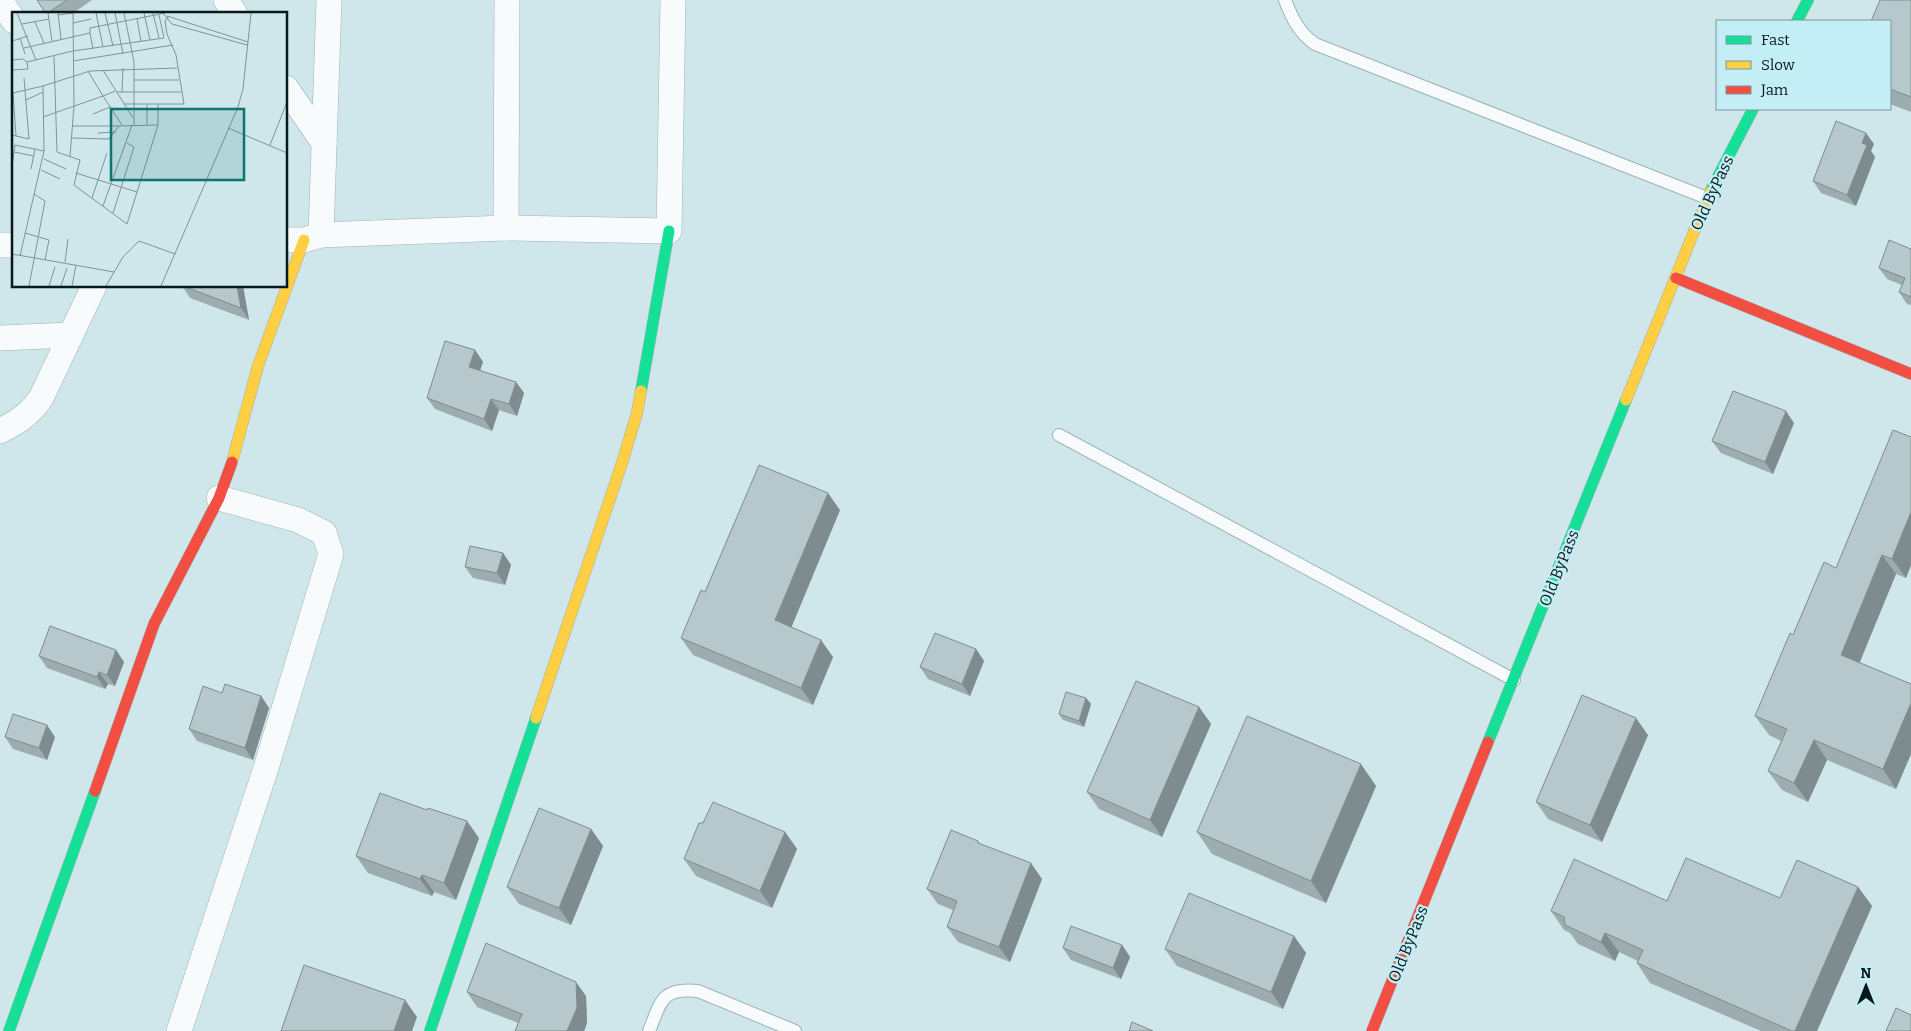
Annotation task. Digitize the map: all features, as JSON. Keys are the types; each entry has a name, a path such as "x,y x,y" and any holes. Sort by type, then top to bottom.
{"street":[{"path":"0,0 12,18"},
{"path":"226,0 234,12"},
{"path":"288,283 304,238 324,142 329,0"},
{"path":"506,228 507,0"},
{"path":"430,1031 635,421 669,230 673,0"},
{"path":"1798,20 1808,0"},
{"path":"288,91 324,142"},
{"name":"Old ByPass","path":"1372,1031 1708,198 1752,110"},
{"path":"304,238 506,228 669,230"},
{"path":"1676,278 1911,374"},
{"path":"0,431 20,422 33,410 41,398 93,288"},
{"path":"9,1031 154,624 220,498 229,475 258,366 286,288"},
{"path":"0,338 71,335"},
{"path":"178,1031 266,768 330,554 324,533 298,520 220,498"}],"lane":[{"path":"1284,0 1304,36 1315,44 1708,198"},
{"path":"1058,436 1514,680"},
{"path":"649,1031 664,997 675,991 686,990 698,991 796,1031"}],"building":[{"path":"37,0 67,0 49,12 45,12"},
{"path":"1880,0 1911,0 1911,97 1891,89 1891,20 1871,20"},
{"path":"1836,121 1866,133 1862,143 1867,145 1847,195 1813,181"},
{"path":"1889,240 1911,249 1911,297 1899,292 1905,278 1879,268"},
{"path":"188,288 237,288 241,308"},
{"path":"445,341 475,350 469,367 516,382 509,404 491,399 484,419 427,398"},
{"path":"1733,391 1786,411 1765,462 1712,441"},
{"path":"1893,430 1911,437 1911,512 1892,559 1882,555 1841,655 1911,684 1911,703 1883,769 1814,740 1794,783 1768,771 1787,729 1755,716 1790,633 1793,635 1824,562 1836,568"},
{"path":"759,465 828,493 775,620 821,640 801,688 681,638 701,590 705,592"},
{"path":"470,546 503,553 497,573 465,567"},
{"path":"50,626 116,650 107,675 99,672 97,677 39,656"},
{"path":"935,633 976,649 962,684 920,667"},
{"path":"1136,681 1199,707 1150,820 1087,792"},
{"path":"225,684 261,696 245,748 189,729 203,686 222,693"},
{"path":"1066,692 1086,698 1079,721 1059,714"},
{"path":"1582,695 1636,718 1590,825 1536,802"},
{"path":"13,714 47,725 39,748 5,737"},
{"path":"1247,716 1361,764 1311,881 1197,832"},
{"path":"380,793 427,810 428,808 467,821 444,883 422,875 420,879 356,856"},
{"path":"713,802 785,832 760,891 684,859 699,823 703,823"},
{"path":"539,808 591,829 559,908 507,887"},
{"path":"951,830 978,841 978,843 1031,863 999,947 947,927 957,901 927,889"},
{"path":"1686,858 1780,898 1797,860 1858,887 1795,1031 1637,963 1643,950 1605,933 1601,942 1565,925 1564,917 1551,911 1574,859 1667,901"},
{"path":"1189,893 1294,936 1271,992 1165,949"},
{"path":"1071,926 1122,945 1113,968 1063,948"},
{"path":"486,943 576,982 577,1008 567,1031 515,1031 522,1014 467,992"},
{"path":"304,965 405,1000 394,1031 281,1031"},
{"path":"1896,1008 1911,1015 1911,1031 1886,1031"},
{"path":"1132,1022 1153,1031 1129,1031"}],"traffic: fast":[{"path":"1798,20 1808,0"},
{"path":"1710,192 1752,110"},
{"path":"641,391 669,231"},
{"path":"1488,742 1626,400"},
{"path":"430,1031 536,718"},
{"path":"9,1031 95,791"}],"traffic: slow":[{"path":"1626,400 1710,192"},
{"path":"288,284 304,240"},
{"path":"232,462 258,366 286,288"},
{"path":"536,718 622,463 637,413 641,391"}],"traffic: jam":[{"path":"1676,278 1911,374"},
{"path":"95,791 154,624 219,498 232,462"},
{"path":"1372,1031 1488,742"}]}
